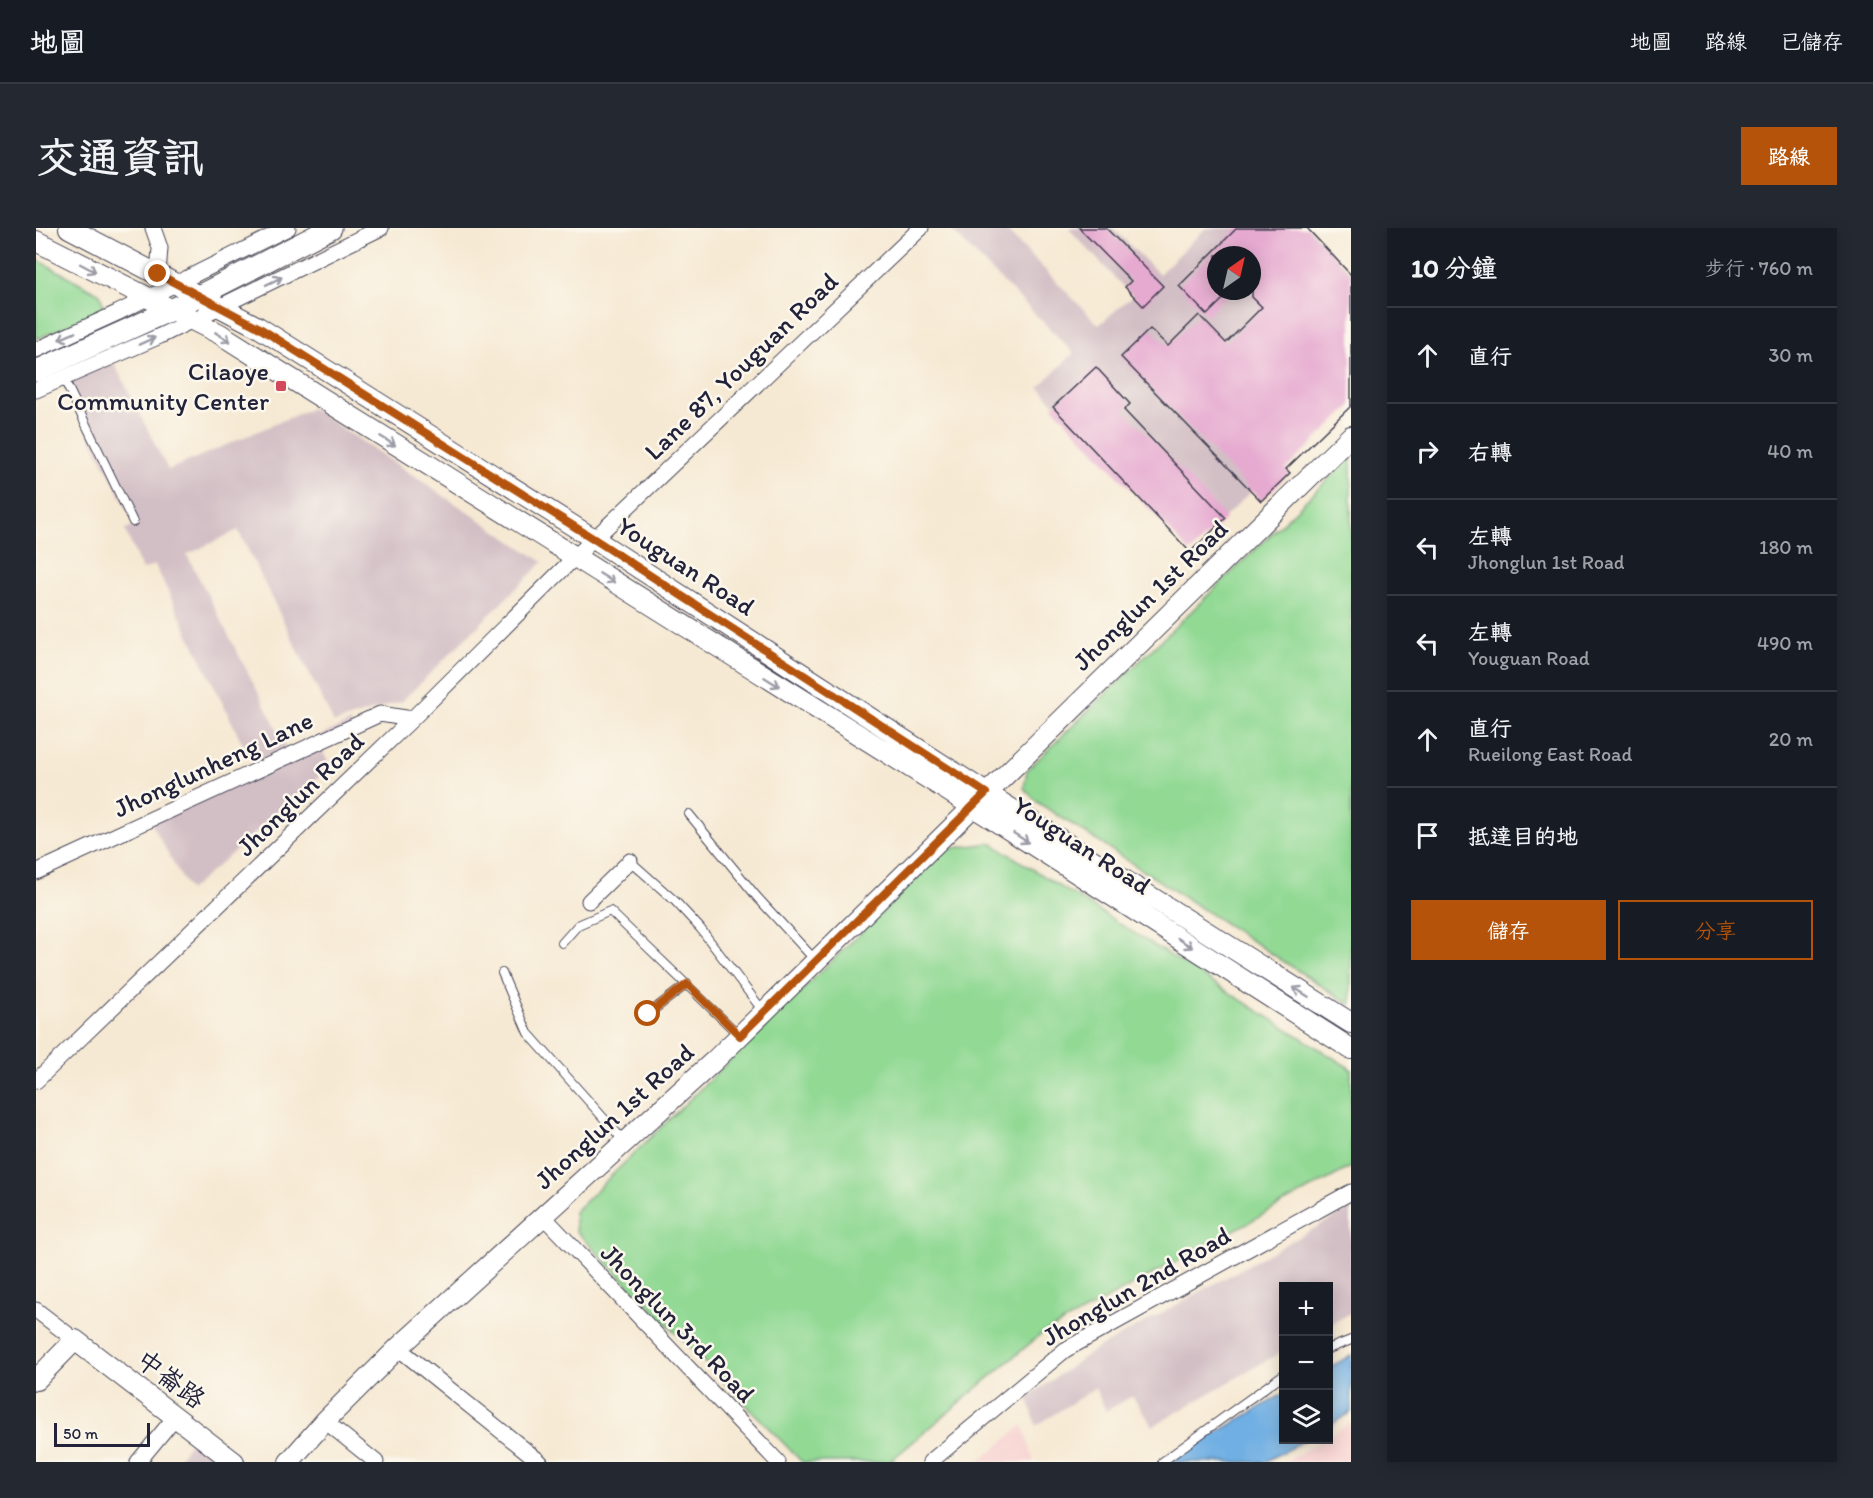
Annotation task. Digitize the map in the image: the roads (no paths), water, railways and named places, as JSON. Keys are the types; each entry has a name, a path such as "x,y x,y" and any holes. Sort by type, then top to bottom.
{"main road":[{"path":"36,371 60,370 331,228"}],"street":[{"name":"Youguan Road","path":"69,228 258,327 594,539 1351,1049"},
{"path":"153,228 160,248 158,274"},
{"path":"36,350 177,284 288,228"},
{"path":"36,390 60,370 193,320 362,232 381,228"},
{"name":"Lane 87, Youguan Road","path":"594,539 921,228"},
{"name":"Youguan Road","path":"36,241 220,334 574,558 1351,1023"},
{"name":"Jhonglun 1st Road","path":"289,1462 325,1421 398,1348 740,1036 1351,436"},
{"name":"Jhonglun Road","path":"36,1081 412,719 594,539"},
{"name":"Jhonglunheng Lane","path":"36,872 380,714 412,719"},
{"path":"589,902 630,861"},
{"name":"Jhonglun 2nd Road","path":"930,1462 1065,1350 1351,1192"},
{"name":"Jhonglun 3rd Road","path":"543,1216 778,1462"},
{"path":"36,1310 75,1340 36,1380"},
{"name":"中崙路","path":"75,1340 234,1462"},
{"path":"398,1348 540,1462"},
{"path":"138,1462 176,1416"},
{"path":"325,1421 376,1462"}],"lane":[{"path":"60,370 133,522"},
{"path":"689,814 757,897 816,961"},
{"path":"630,861 675,901 700,928 764,1012"},
{"path":"562,943 578,925 610,911 740,1036"},
{"path":"502,973 528,1033 625,1143"},
{"path":"648,1014 687,984"},
{"path":"1333,1347 1351,1340"},
{"path":"1162,1462 1279,1378"}],"water":[{"path":"1351,1355 1351,1412 1333,1423 1333,1390 1333,1366"},
{"path":"1279,1396 1279,1444 1298,1444 1265,1462 1172,1462 1185,1451"}],"place":[{"name":"Cilaoye Community Center","path":"281,386"}]}
